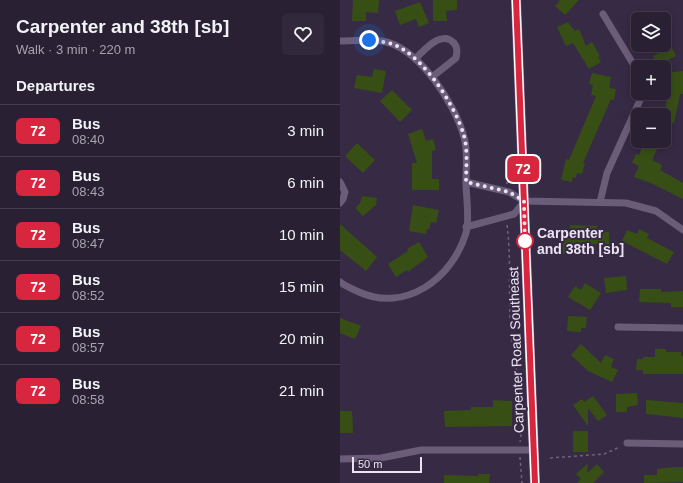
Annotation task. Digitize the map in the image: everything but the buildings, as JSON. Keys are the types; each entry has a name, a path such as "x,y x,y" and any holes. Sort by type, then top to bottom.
{"street":[{"name":"Carpenter Road Southeast","path":"516,0 535,483"},
{"path":"603,14 631,60"},
{"path":"415,59 437,40 448,39 453,42 456,47 456,58 432,77"},
{"path":"340,41 383,41 397,46 415,59 432,77 456,112 465,138 466,182 466,233 452,262 440,277 421,291 400,298 380,299 363,294 340,282"},
{"path":"600,202 607,173 639,100"},
{"path":"340,182 345,192 340,203"},
{"path":"466,182 509,192 524,201 626,203 656,211 683,230"},
{"path":"466,227 514,214 524,201"},
{"path":"618,327 683,328"},
{"path":"627,443 683,444"},
{"path":"340,459 381,458 421,450 534,450"}],"path":[{"path":"507,226 509,243 512,341 518,370 522,431 518,450 522,464 522,483"},
{"path":"550,458 604,454 627,443"}],"bus line":[{"name":"72","path":"516,0 535,483"}],"place":[{"name":"Carpenter and 38th [sb]","path":"525,241"}],"route":[{"path":"369,40 383,41 397,46 415,59 432,77 456,112 465,138 466,182 509,192 524,201 525,247 525,241"}]}
